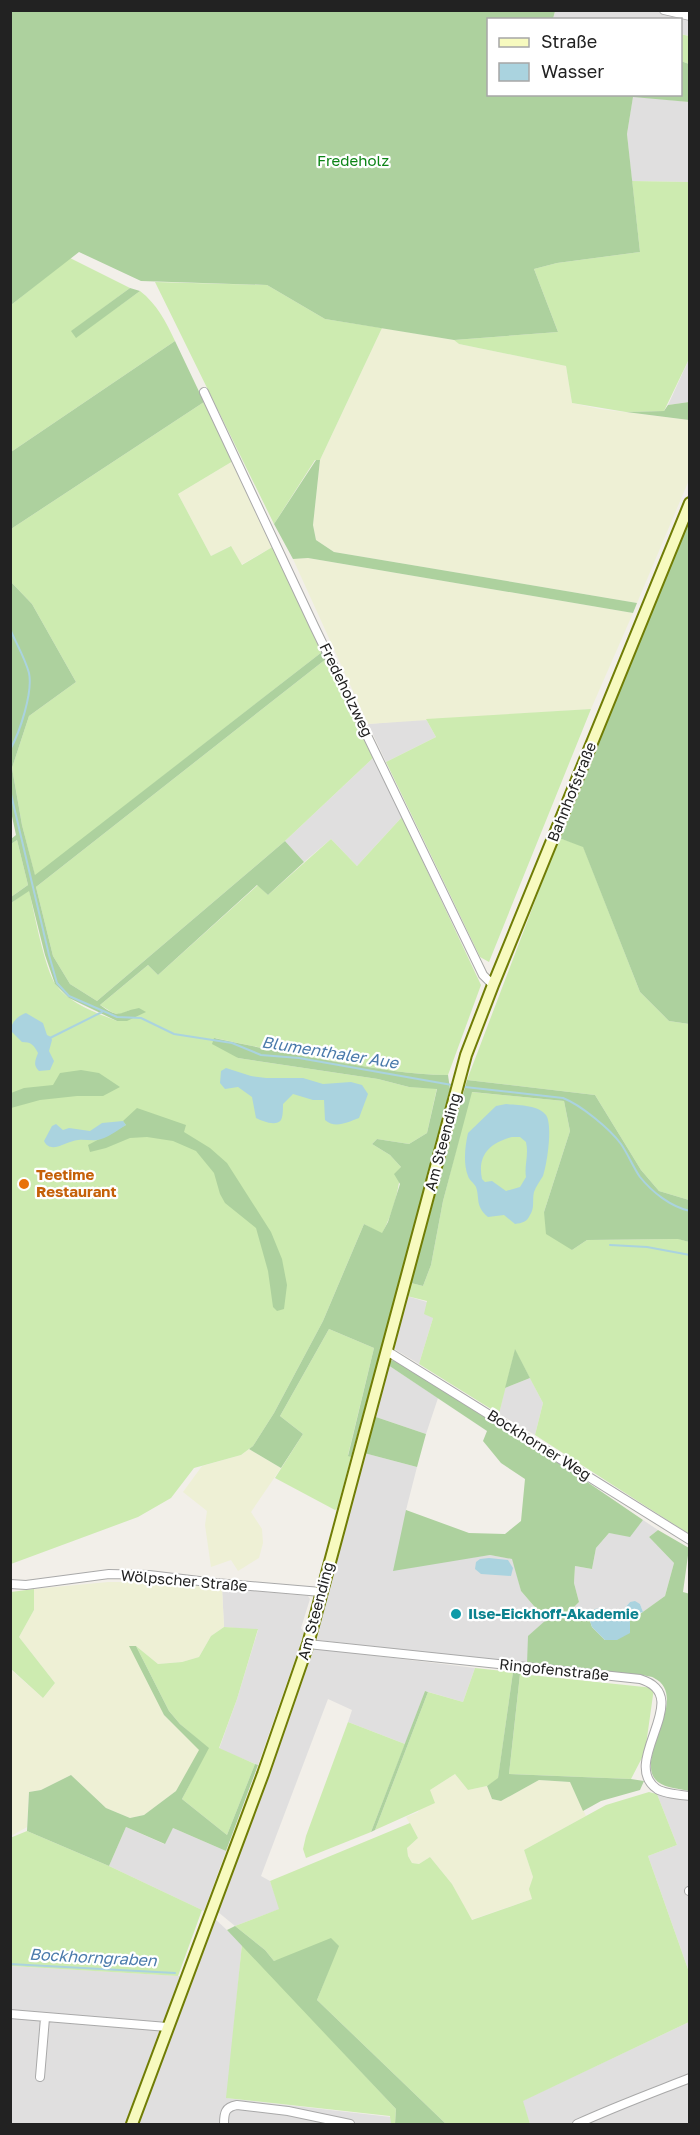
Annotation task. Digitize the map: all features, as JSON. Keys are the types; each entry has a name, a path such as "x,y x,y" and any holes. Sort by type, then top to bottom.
{"street":[{"path":"664,10 690,16"},
{"name":"Fredeholzweg","path":"204,392 483,975 493,985"},
{"name":"Bahnhofstraße","path":"458,1084 466,1055 493,985 690,503"},
{"name":"Am Steending","path":"132,2124 263,1774 308,1644 458,1084"},
{"name":"Bockhorner Weg","path":"387,1351 690,1540"},
{"name":"Wölpscher Straße","path":"10,1584 26,1585 109,1574 148,1575 321,1592"},
{"name":"Ringofenstraße","path":"308,1644 640,1679 650,1682 658,1687 662,1696 662,1708 645,1766 648,1778 658,1790 690,1797"},
{"path":"10,2014 167,2027"},
{"path":"40,2077 45,2018"},
{"path":"577,2124 622,2103 690,2078"},
{"path":"224,2124 226,2110 230,2106 237,2105 288,2111 350,2124"}],"shaded area":[{"path":"555,11 689,11 689,36 682,34 682,18 553,18"},
{"path":"633,96 689,102 689,182 632,181 627,134"},
{"path":"689,359 689,402 668,405"},
{"path":"426,719 436,737 386,762 368,724"},
{"path":"373,758 402,817 357,866 331,839 304,862 285,841"},
{"path":"407,1296 427,1302 433,1318 419,1364 396,1350 393,1345"},
{"path":"388,1365 438,1398 426,1434 373,1416"},
{"path":"530,1378 543,1403 535,1435 499,1414 505,1388"},
{"path":"364,1453 417,1467 406,1510 467,1558 490,1555 513,1559 521,1591 546,1620 527,1664 317,1640"},
{"path":"643,1520 658,1530 649,1537 674,1563 665,1596 643,1612 640,1604 630,1602 616,1618 601,1608 592,1610 580,1621 571,1610 579,1602 574,1583 575,1566 592,1569 596,1548 609,1533 630,1536"},
{"path":"222,1588 308,1596 310,1599 301,1628 304,1632 258,1765 219,1749 258,1630 224,1627"},
{"path":"313,1648 475,1668 463,1702 425,1691 405,1744 348,1722 352,1710 328,1699 261,1876 270,1881 280,1909 235,1926 218,1912"},
{"path":"657,1794 689,1800 689,1972 648,1856 677,1845"},
{"path":"126,1827 164,1844 173,1828 226,1851 204,1911 109,1866"},
{"path":"214,1918 242,1944 227,2098 391,2117 391,2124 139,2124"},
{"path":"10,1966 181,1976 125,2124 11,2124"},
{"path":"689,2022 689,2124 530,2124 522,2101"}],"green space":[{"name":"Fredeholz","path":"11,10 555,11 553,18 487,18 487,96 682,96 682,61 689,64 689,102 633,97 627,134 640,252 557,263 534,269 558,332 454,340 325,319 267,285 141,281 79,252 11,305"},
{"path":"682,34 689,36 689,64 682,61"},
{"path":"632,181 689,182 689,359 664,411 626,412 572,403 566,366 459,344 454,340 558,332 534,269 557,263 640,252"},
{"path":"70,258 130,288 72,331 76,337 140,291 156,308 175,341 11,452 11,305"},
{"path":"155,282 267,285 325,319 382,328 320,460 315,460 274,524"},
{"path":"130,288 140,291 76,338 71,331"},
{"path":"382,328 454,340 459,344 566,366 572,403 600,409 689,420 689,480 637,603 334,552 316,540 313,525 320,460"},
{"path":"175,341 204,402 11,529 11,452"},
{"path":"204,402 233,461 178,494 211,556 231,546 242,565 274,546 322,652 35,876 22,825 12,768 29,716 76,682 32,604 11,582 11,529"},
{"path":"689,402 689,420 626,412 664,411 668,405"},
{"path":"316,460 320,460 313,525 316,540 334,552 637,603 633,613 308,558 293,559 274,524"},
{"path":"233,461 274,546 241,565 230,546 211,556 178,494"},
{"path":"689,519 689,1024 669,1021 640,992 583,847 559,838"},
{"path":"308,558 633,613 591,709 368,724 293,559"},
{"path":"11,582 32,604 76,682 29,716 12,768 22,825 35,875 322,652 326,659 36,887 53,956 70,984 97,1001 285,841 304,862 268,895 257,885 158,975 148,965 100,1005 116,1014 139,1008 146,1012 127,1021 117,1021 69,998 55,984 45,955 29,891 11,903 11,897 28,885 17,840 11,844 11,839 16,835 10,807"},
{"path":"326,659 373,758 285,841 97,1001 70,984 53,956 36,887"},
{"path":"591,709 489,962 480,957 386,762 436,737 426,719"},
{"path":"402,817 481,985 448,1075 379,1069 215,1038 238,1058 378,1079 409,1087 437,1088 427,1133 409,1144 377,1139 372,1144 390,1155 401,1167 395,1201 382,1234 364,1224 323,1321 274,1413 253,1446 241,1455 194,1468 171,1498 138,1517 11,1564 11,903 29,890 44,954 56,985 76,1003 117,1021 130,1010 118,1014 100,1005 148,965 158,975 258,885 268,895 331,839 357,866"},
{"path":"559,838 583,846 640,992 669,1021 689,1024 689,1200 659,1191 641,1170 595,1095 467,1080"},
{"path":"17,840 28,885 11,897 11,844"},
{"path":"214,1038 379,1069 448,1075 450,1089 351,1457 348,1456 374,1348 329,1329 280,1416 303,1434 281,1468 249,1449 274,1413 323,1321 364,1224 382,1233 388,1222 400,1184 394,1174 401,1167 390,1155 372,1144 377,1139 409,1144 427,1133 437,1089 409,1087 378,1079 238,1058 212,1044"},
{"path":"81,1070 99,1073 120,1087 103,1096 40,1100 11,1108 11,1093 24,1088 53,1085 60,1073"},
{"path":"467,1080 595,1095 641,1170 659,1191 689,1200 689,1242 678,1239 587,1240 572,1250 546,1234 544,1212 570,1131 564,1101 472,1092 443,1201 431,1265 423,1286 411,1283"},
{"path":"471,1092 564,1101 570,1131 544,1212 572,1250 587,1240 679,1239 689,1242 689,1534 535,1435 543,1403 515,1350 499,1414 419,1364 433,1318 424,1314 427,1301 407,1296 411,1283 423,1286 431,1265 443,1201"},
{"path":"137,1108 186,1125 184,1132 210,1148 227,1163 271,1232 282,1259 287,1285 284,1309 277,1311 273,1307 268,1271 256,1228 225,1203 214,1173 196,1151 173,1141 147,1137 130,1138 90,1152 88,1145 126,1125 123,1121"},
{"path":"329,1329 374,1348 348,1455 351,1457 335,1510 275,1478 303,1434 280,1416"},
{"path":"515,1349 530,1378 505,1388"},
{"path":"394,1360 577,1475 643,1520 630,1537 609,1533 596,1548 592,1569 575,1566 574,1583 579,1602 571,1610 580,1621 588,1615 592,1627 605,1640 633,1615 640,1614 665,1596 674,1563 649,1537 658,1530 689,1548 683,1592 690,1594 689,1791 661,1784 652,1772 651,1760 665,1714 667,1699 664,1687 654,1678 527,1664 528,1636 546,1620 521,1591 512,1559 490,1555 393,1571 406,1510 469,1533 505,1534 521,1521 525,1479 501,1463 483,1441 487,1431 388,1365 389,1361"},
{"path":"373,1416 426,1434 417,1467 364,1453"},
{"path":"249,1449 281,1468 251,1512 262,1529 263,1543 259,1558 238,1571 231,1560 211,1567 205,1525 207,1511 183,1492 202,1466 241,1455"},
{"path":"108,1582 158,1582 222,1588 224,1627 211,1636 199,1657 182,1662 158,1664 136,1646 164,1715 200,1750 176,1791 144,1815 130,1818 106,1808 71,1775 41,1790 29,1792 27,1827 11,1836 10,1669 43,1698 55,1683 19,1637 34,1610 34,1589"},
{"path":"34,1589 34,1610 19,1637 55,1683 43,1698 11,1669 11,1592"},
{"path":"224,1627 258,1629 237,1699 219,1748 255,1764 227,1835 182,1799 208,1748 180,1724 169,1711 136,1646 158,1664 182,1662 199,1657 211,1636"},
{"path":"129,1646 136,1646 169,1711 180,1724 209,1748 182,1799 227,1835 255,1764 258,1765 226,1851 173,1828 165,1844 126,1827 109,1866 27,1831 29,1792 41,1790 71,1775 106,1808 130,1818 144,1815 176,1791 199,1750 164,1715"},
{"path":"475,1668 513,1672 498,1779 487,1786 468,1790 455,1774 430,1790 435,1803 375,1830 428,1692 463,1702"},
{"path":"513,1672 520,1674 509,1774 644,1781 640,1790 601,1801 583,1811 570,1782 539,1780 501,1801 492,1799 487,1786 498,1778"},
{"path":"520,1674 654,1688 645,1752 631,1779 509,1774"},
{"path":"425,1691 428,1692 375,1830 371,1832"},
{"path":"348,1722 405,1744 371,1832 306,1858 303,1849 306,1836"},
{"path":"455,1774 468,1790 487,1786 492,1799 501,1801 539,1780 570,1782 586,1816 524,1850 533,1877 530,1889 532,1899 471,1920 452,1884 430,1857 419,1864 412,1863 407,1848 418,1838 406,1817 418,1812 430,1790"},
{"path":"649,1792 657,1794 677,1845 648,1856 689,1972 689,2022 523,2101 530,2124 446,2124 317,2000 338,1946 274,1961 265,1950 235,1926 279,1909 270,1881 410,1823 418,1838 407,1848 412,1863 419,1864 430,1857 452,1884 472,1920 532,1899 529,1889 533,1877 524,1850 606,1805"},
{"path":"27,1831 109,1866 202,1910 178,1976 11,1966 10,1838"},
{"path":"235,1926 265,1950 274,1961 331,1938 339,1946 317,2000 446,2124 395,2124 396,2109 227,1930"},
{"path":"242,1944 396,2109 395,2124 391,2124 390,2116 226,2098"}],"water":[{"path":"26,1013 43,1023 47,1035 51,1037 49,1051 54,1061 50,1070 39,1071 37,1069 35,1061 38,1053 35,1048 30,1043 22,1042 11,1031 15,1020"},
{"path":"226,1068 266,1078 303,1078 323,1084 351,1082 362,1085 368,1094 359,1118 346,1123 333,1124 325,1120 324,1100 313,1100 293,1094 283,1104 281,1120 269,1123 256,1118 252,1097 238,1087 225,1089 220,1083 221,1071"},
{"path":"506,1104 533,1107 543,1112 548,1120 549,1145 543,1176 534,1192 532,1212 526,1221 518,1224 504,1215 488,1217 484,1213 476,1187 465,1166 468,1133 496,1106","holes":["520,1137 526,1142 527,1151 526,1177 520,1187 506,1191 492,1181 485,1182 482,1179 481,1163 487,1151 504,1140"]},
{"path":"123,1121 126,1125 101,1139 78,1140 55,1147 47,1145 44,1141 52,1126 56,1124 63,1130 69,1128 90,1131 102,1123"},
{"path":"489,1558 508,1560 513,1568 511,1576 481,1574 475,1569 476,1562"},
{"path":"635,1601 640,1604 643,1612 633,1615 630,1619 630,1633 617,1640 605,1640 592,1627 588,1615 595,1609 601,1608 616,1618 630,1602"}],"waterway":[{"name":"Blumenthaler Aue","path":"10,629 25,662 30,681 25,712 10,750"},
{"name":"Blumenthaler Aue","path":"10,790 57,983 69,996 117,1017 141,1018 174,1034 232,1043 261,1055 299,1058 452,1085"},
{"name":"Bockhorngraben","path":"50,1038 102,1012"},
{"name":"Blumenthaler Aue","path":"465,1087 563,1098 570,1101 610,1131 624,1148 640,1177 650,1188 662,1198 690,1211"},
{"path":"610,1245 647,1247 690,1255"},
{"name":"Bockhorngraben","path":"10,1964 175,1973"}],"place":[{"name":"Teetime Restaurant","path":"24,1184"},
{"name":"Ilse-Eickhoff-Akademie","path":"456,1614"}]}
